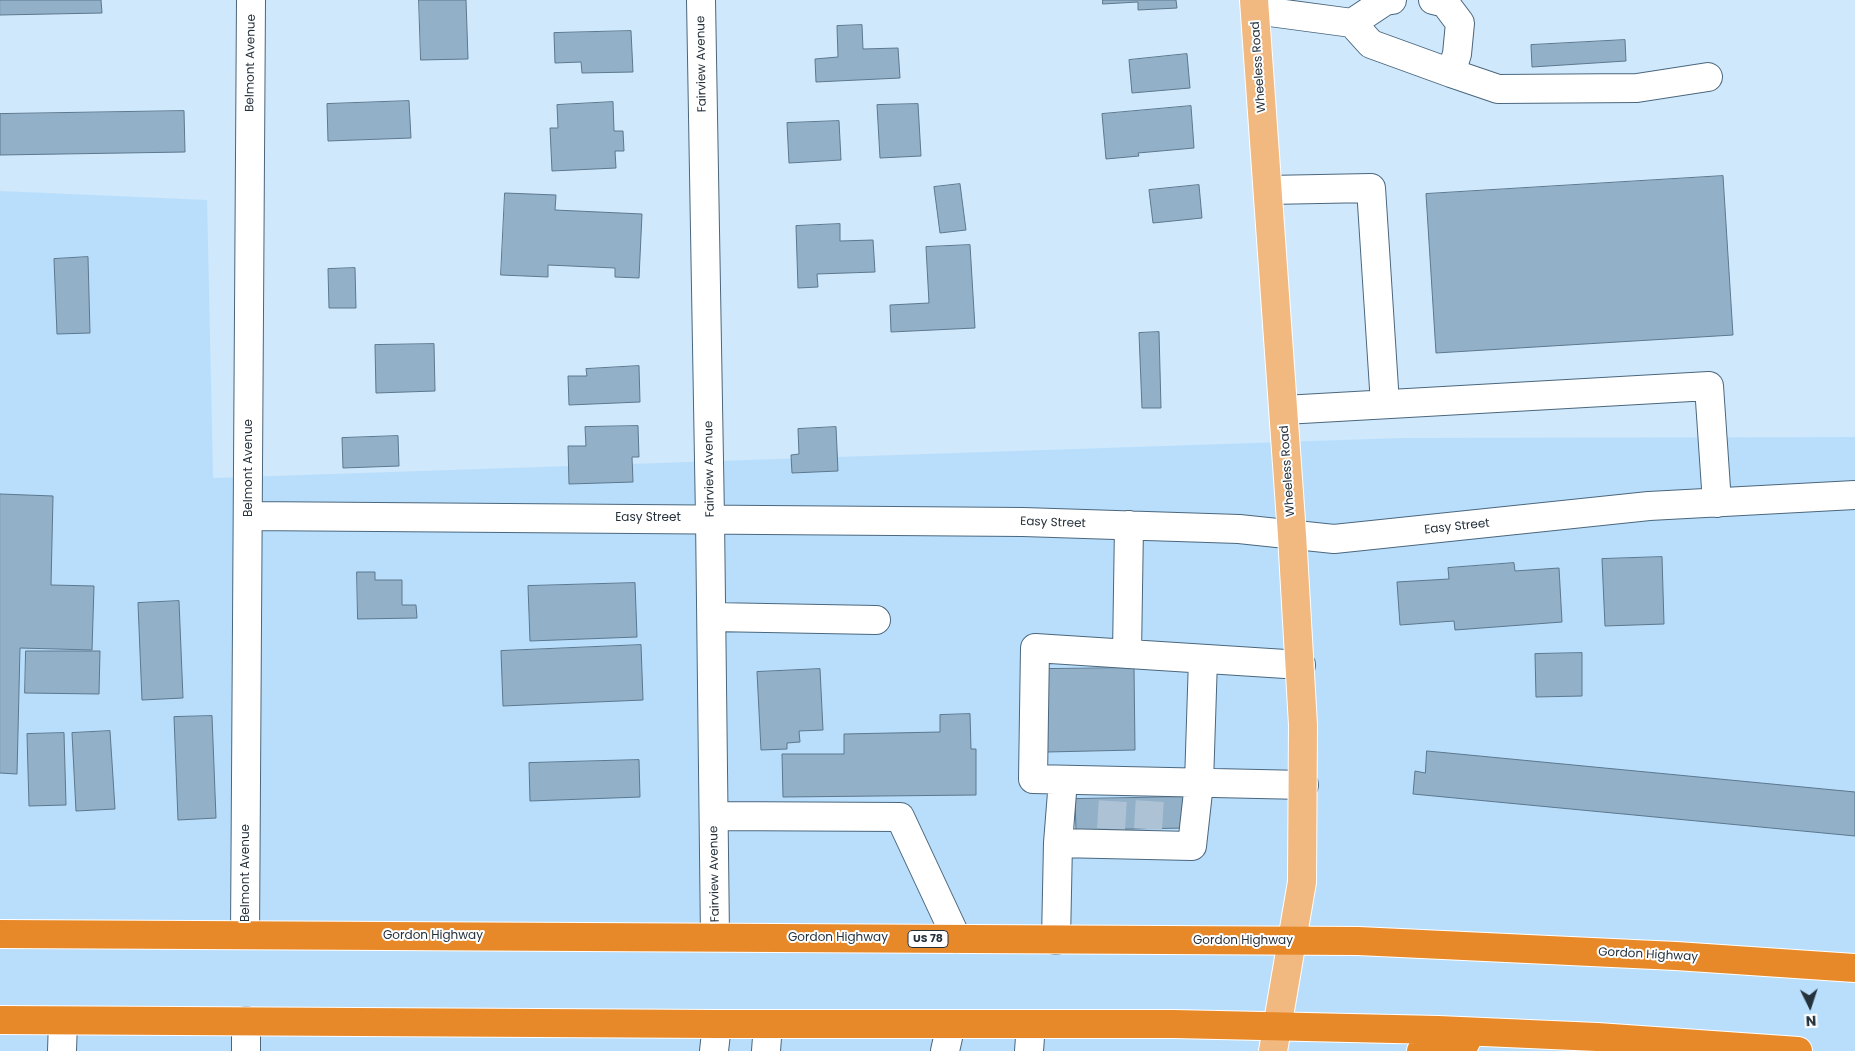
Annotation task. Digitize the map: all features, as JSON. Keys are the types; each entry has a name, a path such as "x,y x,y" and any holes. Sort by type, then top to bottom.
{"highway":[{"name":"Gordon Highway","path":"0,934 1358,941 1855,968"},
{"path":"0,1020 718,1024 1174,1024 1275,1039 1507,1033 1565,1043 1798,1051"},
{"path":"1421,1051 1507,1033"}],"main road":[{"name":"Wheeless Road","path":"1254,5 1301,665 1304,785 1302,882 1275,1039"}],"street":[{"name":"Belmont Avenue","path":"245,935 252,0"},
{"name":"Fairview Avenue","path":"701,0 716,937"},
{"path":"1352,24 1385,1 1392,0"},
{"path":"1433,0 1445,4 1460,23 1457,54 1452,73"},
{"path":"1254,5 1352,24 1371,44 1498,89 1637,88 1708,77"},
{"path":"1268,190 1371,188 1385,404"},
{"path":"1284,410 1708,386 1717,502"},
{"name":"Easy Street","path":"248,516 710,518 1023,522 1239,529 1334,540 1649,506 1855,494"},
{"path":"1127,654 1130,525"},
{"path":"712,617 876,620"},
{"path":"1301,665 1035,648 1033,779 1062,780 1113,790 1151,790 1199,782 1304,785"},
{"path":"1058,843 1111,837 1148,837 1192,846 1199,782 1203,659"},
{"path":"1056,940 1058,843 1062,780"},
{"path":"714,816 900,816 957,939"},
{"path":"62,1051 63,1021"},
{"path":"246,1021 246,1051"},
{"path":"714,1051 718,1024"},
{"path":"766,1051 768,1024"},
{"path":"945,1051 951,1024"},
{"path":"1029,1051 1030,1024"}],"shaded area":[{"path":"0,191 207,200 213,478 1402,438 1855,437 1855,1051 0,1051"}],"building":[{"path":"0,0 101,0 102,13 0,15"},
{"path":"419,0 466,0 468,59 421,60"},
{"path":"1103,0 1176,0 1177,8 1138,10 1138,2 1103,4"},
{"path":"862,25 863,49 898,48 900,78 816,82 815,59 838,57 837,26"},
{"path":"631,31 633,72 582,73 581,62 555,63 554,33"},
{"path":"1625,40 1626,61 1532,67 1531,45"},
{"path":"1187,54 1190,88 1132,93 1129,60"},
{"path":"409,101 411,138 328,141 327,104"},
{"path":"613,102 614,131 623,131 624,151 615,151 616,168 552,171 550,128 558,128 557,105"},
{"path":"918,104 921,156 880,158 877,105"},
{"path":"1191,106 1194,148 1138,153 1139,156 1106,159 1102,114"},
{"path":"184,111 185,152 0,155 0,114"},
{"path":"839,121 841,160 789,163 787,123"},
{"path":"1723,176 1733,335 1436,353 1426,194"},
{"path":"960,184 966,230 940,233 934,187"},
{"path":"1199,185 1202,218 1153,223 1149,190"},
{"path":"505,193 556,195 555,210 642,214 639,278 615,277 615,268 548,265 548,277 501,275"},
{"path":"840,224 840,241 873,240 875,272 817,274 818,287 798,288 796,226"},
{"path":"970,245 975,328 891,332 890,305 929,303 926,247"},
{"path":"88,257 90,333 57,334 54,259"},
{"path":"355,268 356,308 329,308 328,269"},
{"path":"1159,332 1161,408 1142,408 1139,333"},
{"path":"434,344 435,391 376,393 375,345"},
{"path":"639,366 640,402 569,405 568,376 587,376 586,369"},
{"path":"638,426 639,457 632,457 633,482 569,484 568,446 586,446 585,427"},
{"path":"836,427 838,471 792,473 791,455 799,454 798,429"},
{"path":"398,436 399,466 343,468 342,438"},
{"path":"0,494 53,496 51,585 94,586 92,650 20,648 17,774 0,773"},
{"path":"1662,557 1664,624 1605,626 1602,559"},
{"path":"1514,563 1515,571 1559,568 1562,622 1455,630 1454,621 1400,625 1397,582 1449,579 1448,568"},
{"path":"357,572 375,572 375,580 402,580 402,605 416,605 417,618 358,619"},
{"path":"635,583 637,637 530,641 528,586"},
{"path":"179,601 183,698 142,700 138,603"},
{"path":"641,645 643,700 503,706 501,651"},
{"path":"26,651 100,651 99,694 25,693"},
{"path":"1582,653 1582,696 1536,697 1535,654"},
{"path":"1134,668 1135,750 1047,752 1045,669"},
{"path":"820,669 823,730 799,731 800,742 787,743 787,749 761,750 757,672"},
{"path":"970,714 971,749 976,749 976,795 783,797 782,754 844,754 844,734 940,732 940,715"},
{"path":"212,716 216,818 178,820 174,717"},
{"path":"110,731 115,809 76,811 72,733"},
{"path":"64,733 66,805 29,806 27,734"},
{"path":"1427,751 1855,792 1855,836 1413,794 1415,771 1425,773"},
{"path":"639,760 640,797 530,801 529,763"},
{"path":"1185,797 1186,828 1076,830 1075,799"}],"tunnel":[{"path":"1148,829 1150,797"},
{"path":"1111,829 1113,798"}]}
